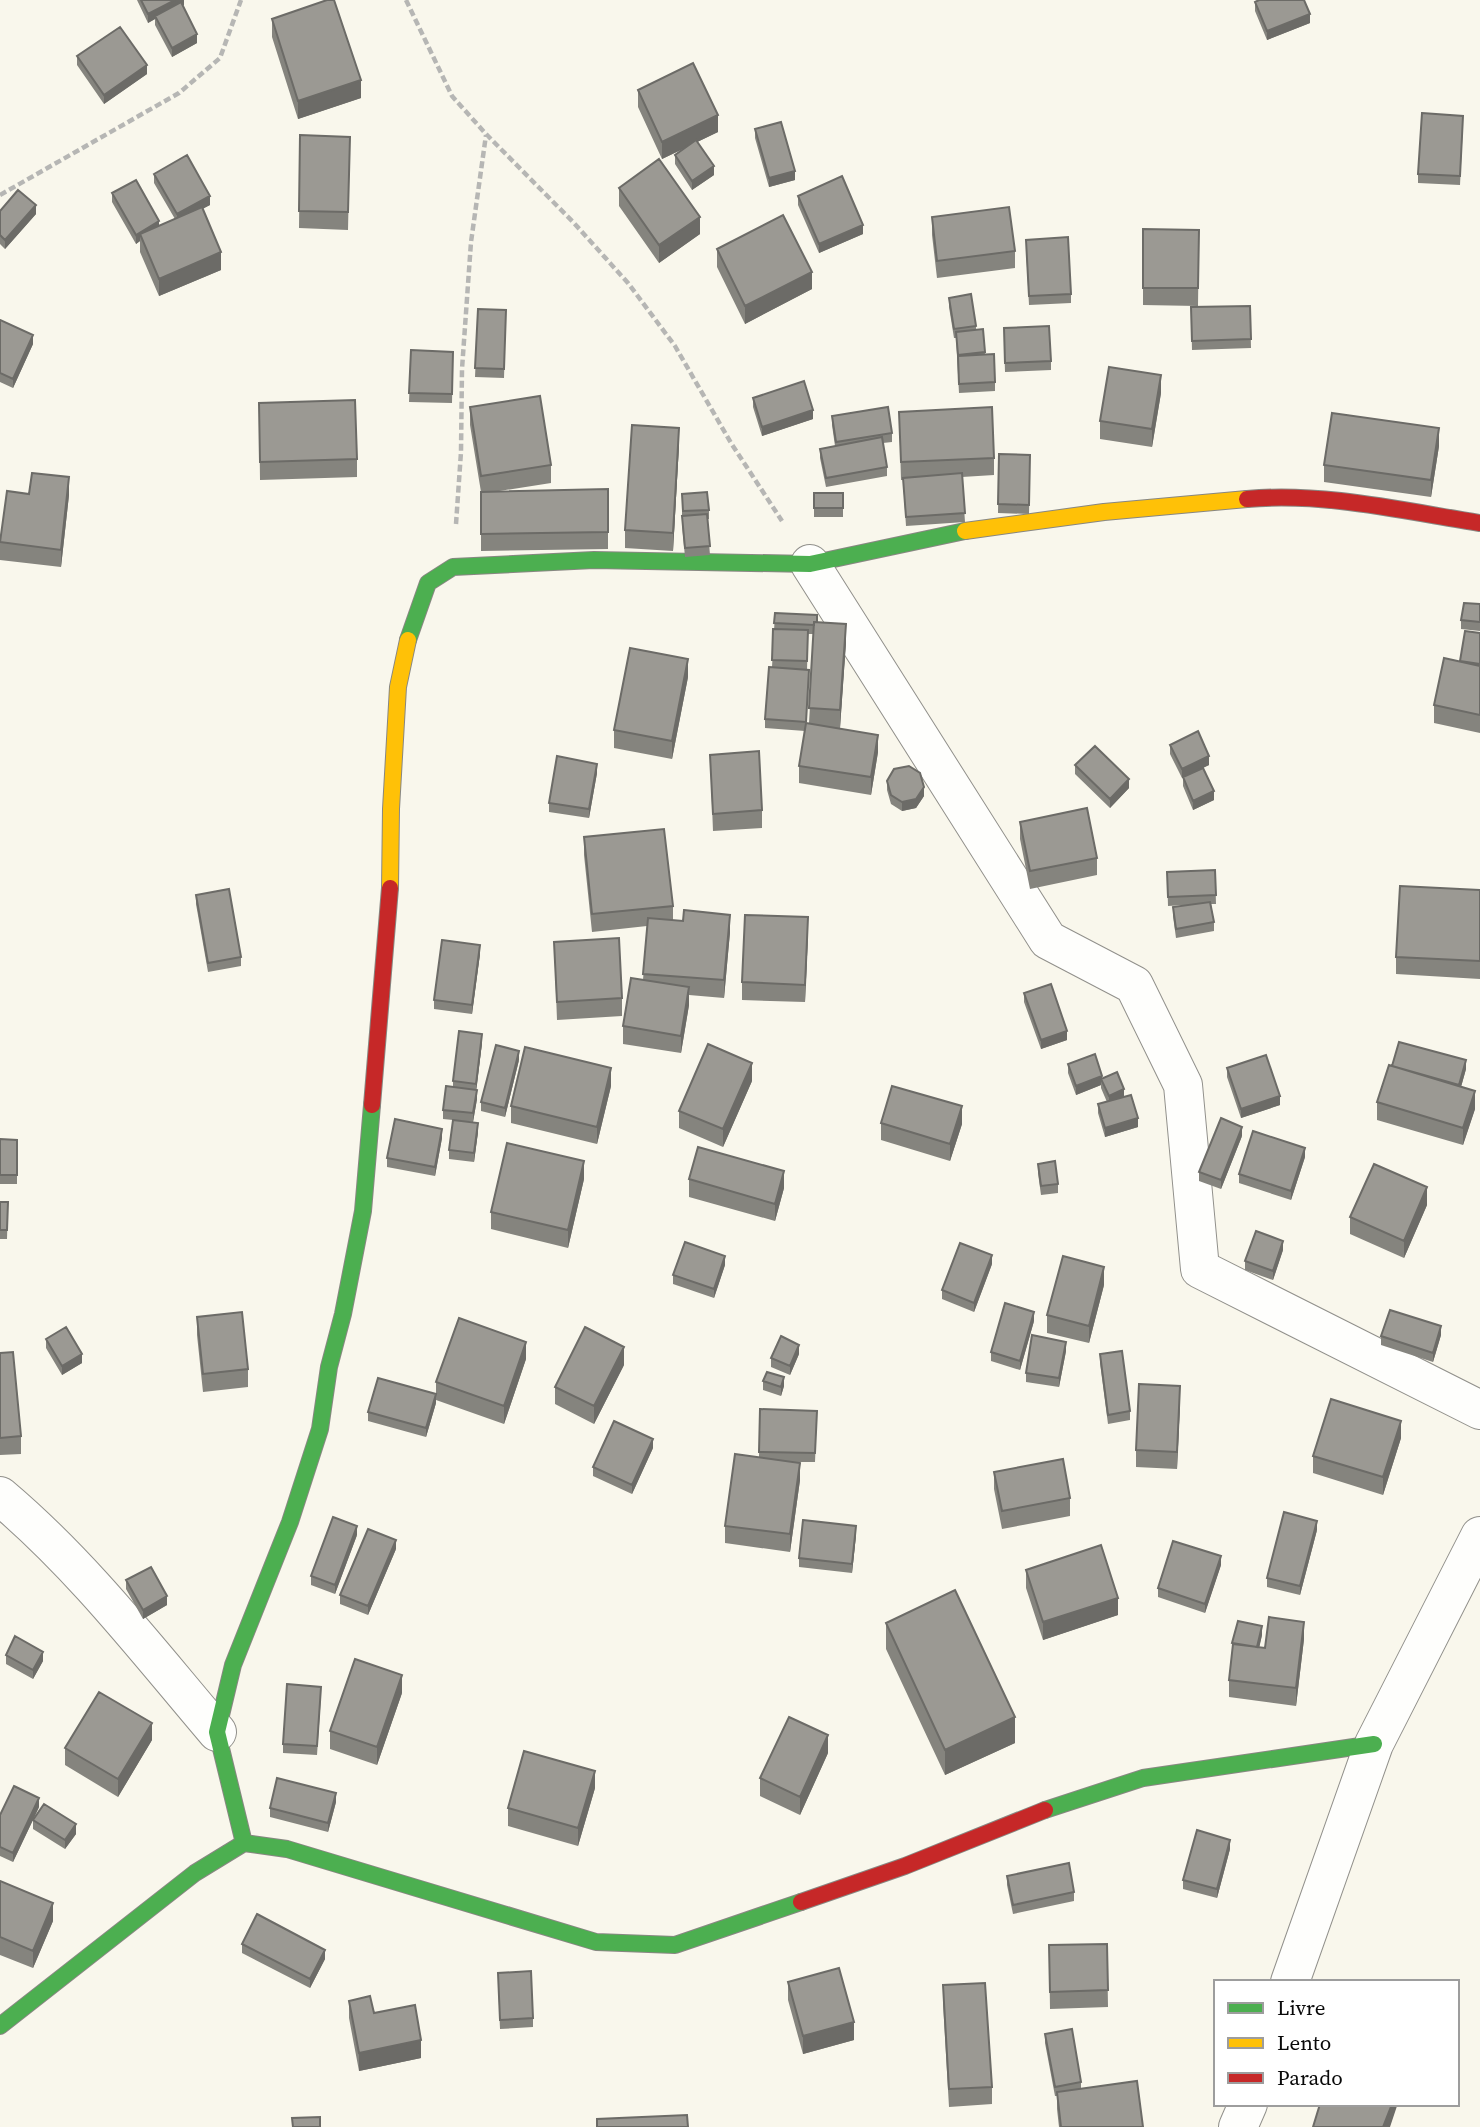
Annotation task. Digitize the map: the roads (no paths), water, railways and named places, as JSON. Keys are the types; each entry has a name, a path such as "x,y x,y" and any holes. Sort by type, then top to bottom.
{"street":[{"path":"244,1843 218,1732 233,1665 290,1522 320,1429 329,1367 343,1314 363,1211 390,898 391,809 398,687 407,643 428,583 453,567 594,560 810,564 970,530 1104,512 1273,497 1362,504 1480,523"},
{"path":"810,564 1048,940 1134,985 1183,1085 1200,1269 1480,1410"},
{"path":"0,1496 34,1524 89,1581 218,1732"},
{"path":"1291,1980 1374,1744 1480,1536"},
{"path":"2,2022 195,1874 244,1843 287,1849 596,1942 675,1945 905,1866 1044,1810 1143,1777 1374,1744"},
{"path":"1238,2127 1247,2106"}]}
